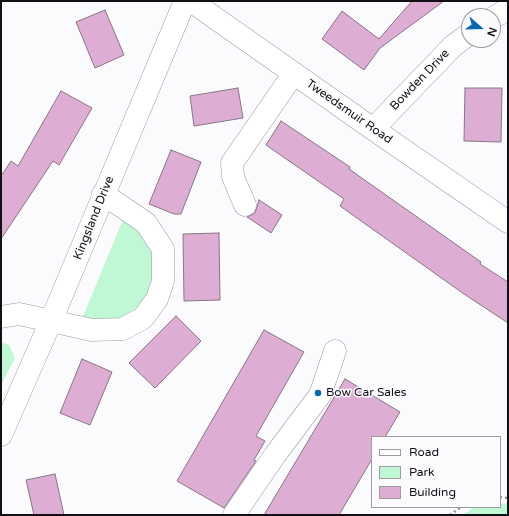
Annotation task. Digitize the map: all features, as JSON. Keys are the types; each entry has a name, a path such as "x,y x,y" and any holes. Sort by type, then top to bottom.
{"street":[{"name":"Kingsland Drive","path":"1,435 52,321 103,194 185,1"},
{"name":"Tweedsmuir Road","path":"191,1 508,222"},
{"name":"Bowden Drive","path":"373,129 453,46 461,40"},
{"path":"246,205 233,177 232,163 294,73"},
{"path":"1,317 19,314 92,330 123,329 143,318 157,299 163,281 163,249 146,223 103,194"},
{"path":"234,515 275,454 320,394 335,352"}],"path":[{"path":"450,515 460,508"}],"green space":[{"path":"124,217 159,251 158,278 128,322 81,321"},
{"path":"1,342 9,345 15,358 1,385"},
{"path":"508,503 508,515 463,515 473,508 501,508 501,504"}],"building":[{"path":"412,1 444,1 380,48 364,70 322,39 342,11 379,39"},
{"path":"105,10 124,55 95,68 76,22"},
{"path":"238,88 243,118 194,126 190,96"},
{"path":"465,88 502,88 501,142 464,141"},
{"path":"61,91 92,108 59,165 53,161 1,239 1,176 11,161 18,166"},
{"path":"281,121 350,167 349,169 481,262 480,264 508,282 508,323 464,294 340,206 344,199 266,145"},
{"path":"171,150 201,162 181,214 174,214 149,204"},
{"path":"259,200 282,215 271,233 247,217 255,213"},
{"path":"219,233 220,300 184,301 183,234"},
{"path":"176,316 201,341 155,388 129,363"},
{"path":"264,330 304,352 256,436 265,441 254,460 256,461 224,508 177,481"},
{"path":"82,359 112,372 90,425 60,413"},
{"path":"345,379 400,412 386,436 371,436 371,461 339,515 264,515"},
{"path":"55,474 64,515 34,515 26,480"}],"place":[{"name":"Bow Car Sales","path":"318,393"}]}
